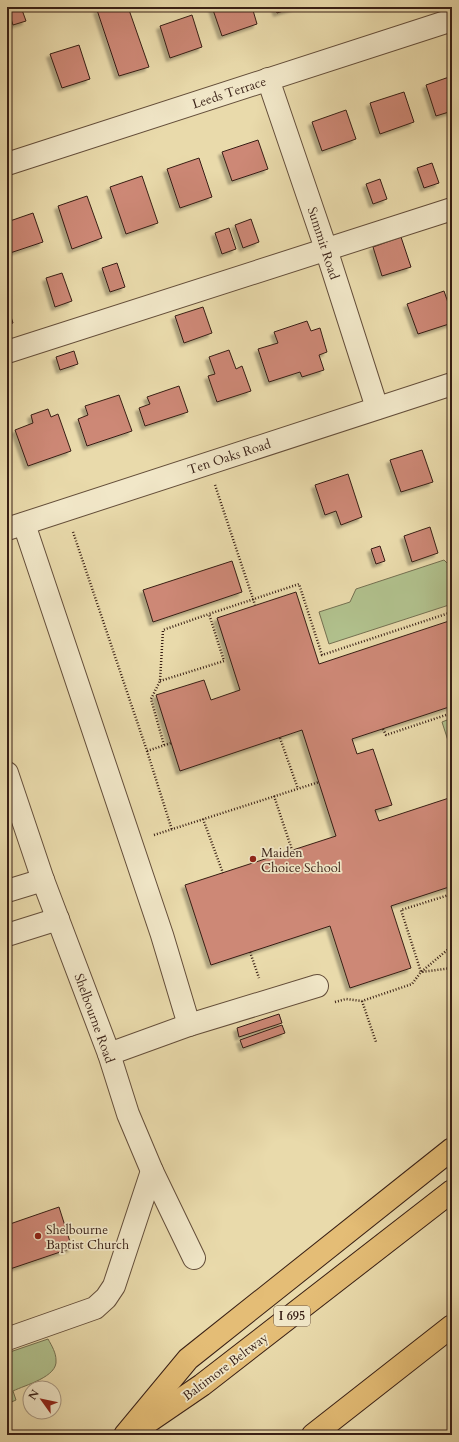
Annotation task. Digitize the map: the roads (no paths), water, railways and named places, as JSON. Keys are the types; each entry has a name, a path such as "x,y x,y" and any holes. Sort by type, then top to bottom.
{"highway":[{"path":"125,1435 188,1359 452,1149"},
{"name":"Baltimore Beltway","path":"129,1435 202,1385 452,1191"},
{"path":"314,1435 452,1326"}],"street":[{"name":"Leeds Terrace","path":"7,164 452,20"},
{"name":"Summit Road","path":"268,79 326,249 377,408"},
{"path":"7,352 452,209"},
{"name":"Ten Oaks Road","path":"16,526 452,384"},
{"path":"16,526 131,843 162,935 189,1025"},
{"name":"Shelbourne Road","path":"7,773 43,880 109,1054 128,1114 152,1171 194,1258"},
{"path":"7,891 43,880"},
{"path":"7,935 58,919"},
{"path":"109,1054 189,1025 318,986"},
{"path":"7,1338 95,1308 106,1298 114,1286 152,1171"}],"place":[{"name":"Maiden Choice School","path":"253,859"},
{"name":"Shelbourne Baptist Church","path":"38,1236"}]}
